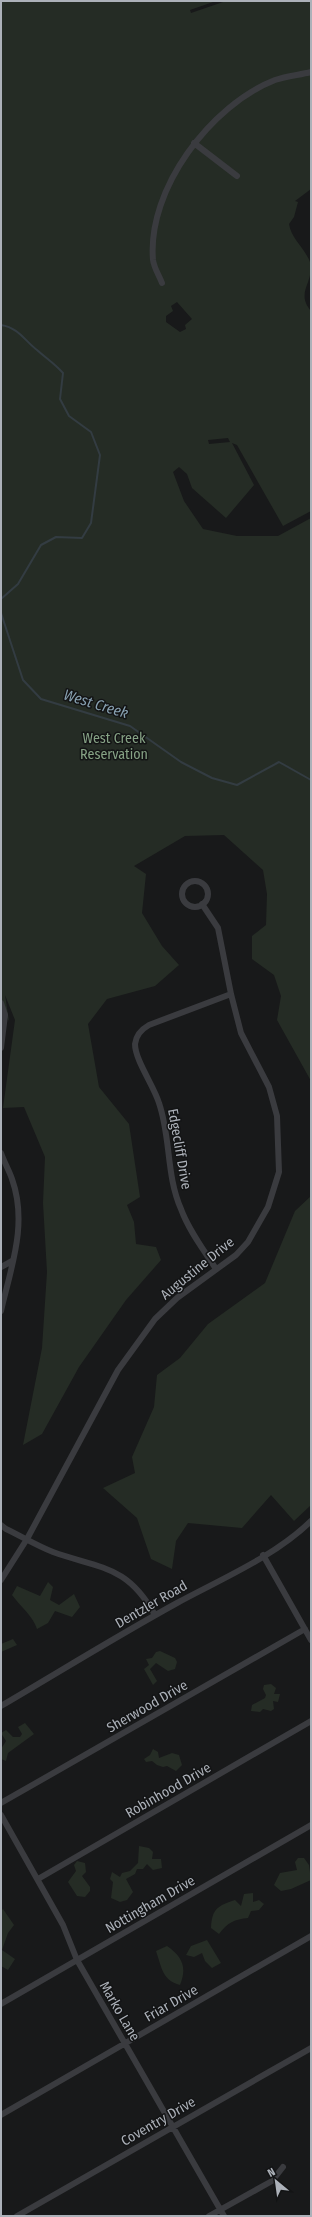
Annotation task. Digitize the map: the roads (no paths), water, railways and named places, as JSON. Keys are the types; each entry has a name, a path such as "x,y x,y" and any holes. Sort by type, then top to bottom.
{"street":[{"path":"162,283 153,259 156,231 161,206 175,172 194,143 214,121 243,99 275,80 311,72"},
{"path":"194,143 237,176"},
{"path":"196,882 205,886 207,896 202,904 191,906 184,902 182,894 187,884 196,882"},
{"name":"Augustine Drive","path":"1,1580 27,1539 118,1370 131,1350 155,1319 177,1298 216,1270 248,1242 268,1207 279,1172 277,1116 269,1087 241,1033 231,994 218,928 202,904"},
{"name":"Edgecliff Drive","path":"216,1270 189,1225 177,1201 169,1170 167,1133 162,1112 153,1087 137,1055 135,1044 139,1034 149,1025 231,994"},
{"path":"1,1003 5,1015 1,1048"},
{"path":"1,1153 3,1165 12,1178 20,1220 18,1242 12,1261 1,1311"},
{"path":"1,1267 12,1261"},
{"name":"Dentzler Road","path":"1,1706 155,1615 263,1555 300,1531 311,1521"},
{"path":"1,1525 51,1551 110,1569 121,1575 145,1597 155,1615"},
{"path":"263,1555 311,1640"},
{"name":"Sherwood Drive","path":"1,1804 305,1629"},
{"name":"Robinhood Drive","path":"38,1879 311,1721"},
{"name":"Marko Lane","path":"1,1814 63,1925 77,1960 224,2216"},
{"name":"Nottingham Drive","path":"1,2004 311,1825"},
{"name":"Friar Drive","path":"1,2115 311,1936"},
{"name":"Coventry Drive","path":"17,2216 172,2126 311,2048"},
{"path":"209,2216 272,2181 283,2167"}],"waterway":[{"name":"West Creek","path":"1,325 12,329 21,335 63,373 60,399 69,416 91,432 100,455 91,523 82,538 56,537 41,545 18,584 1,599"},
{"name":"West Creek","path":"1,613 23,680 41,699 130,726 181,762 212,778 237,785 279,762 311,780"}],"park label":[{"name":"West Creek Reservation","path":"114,746"}]}
